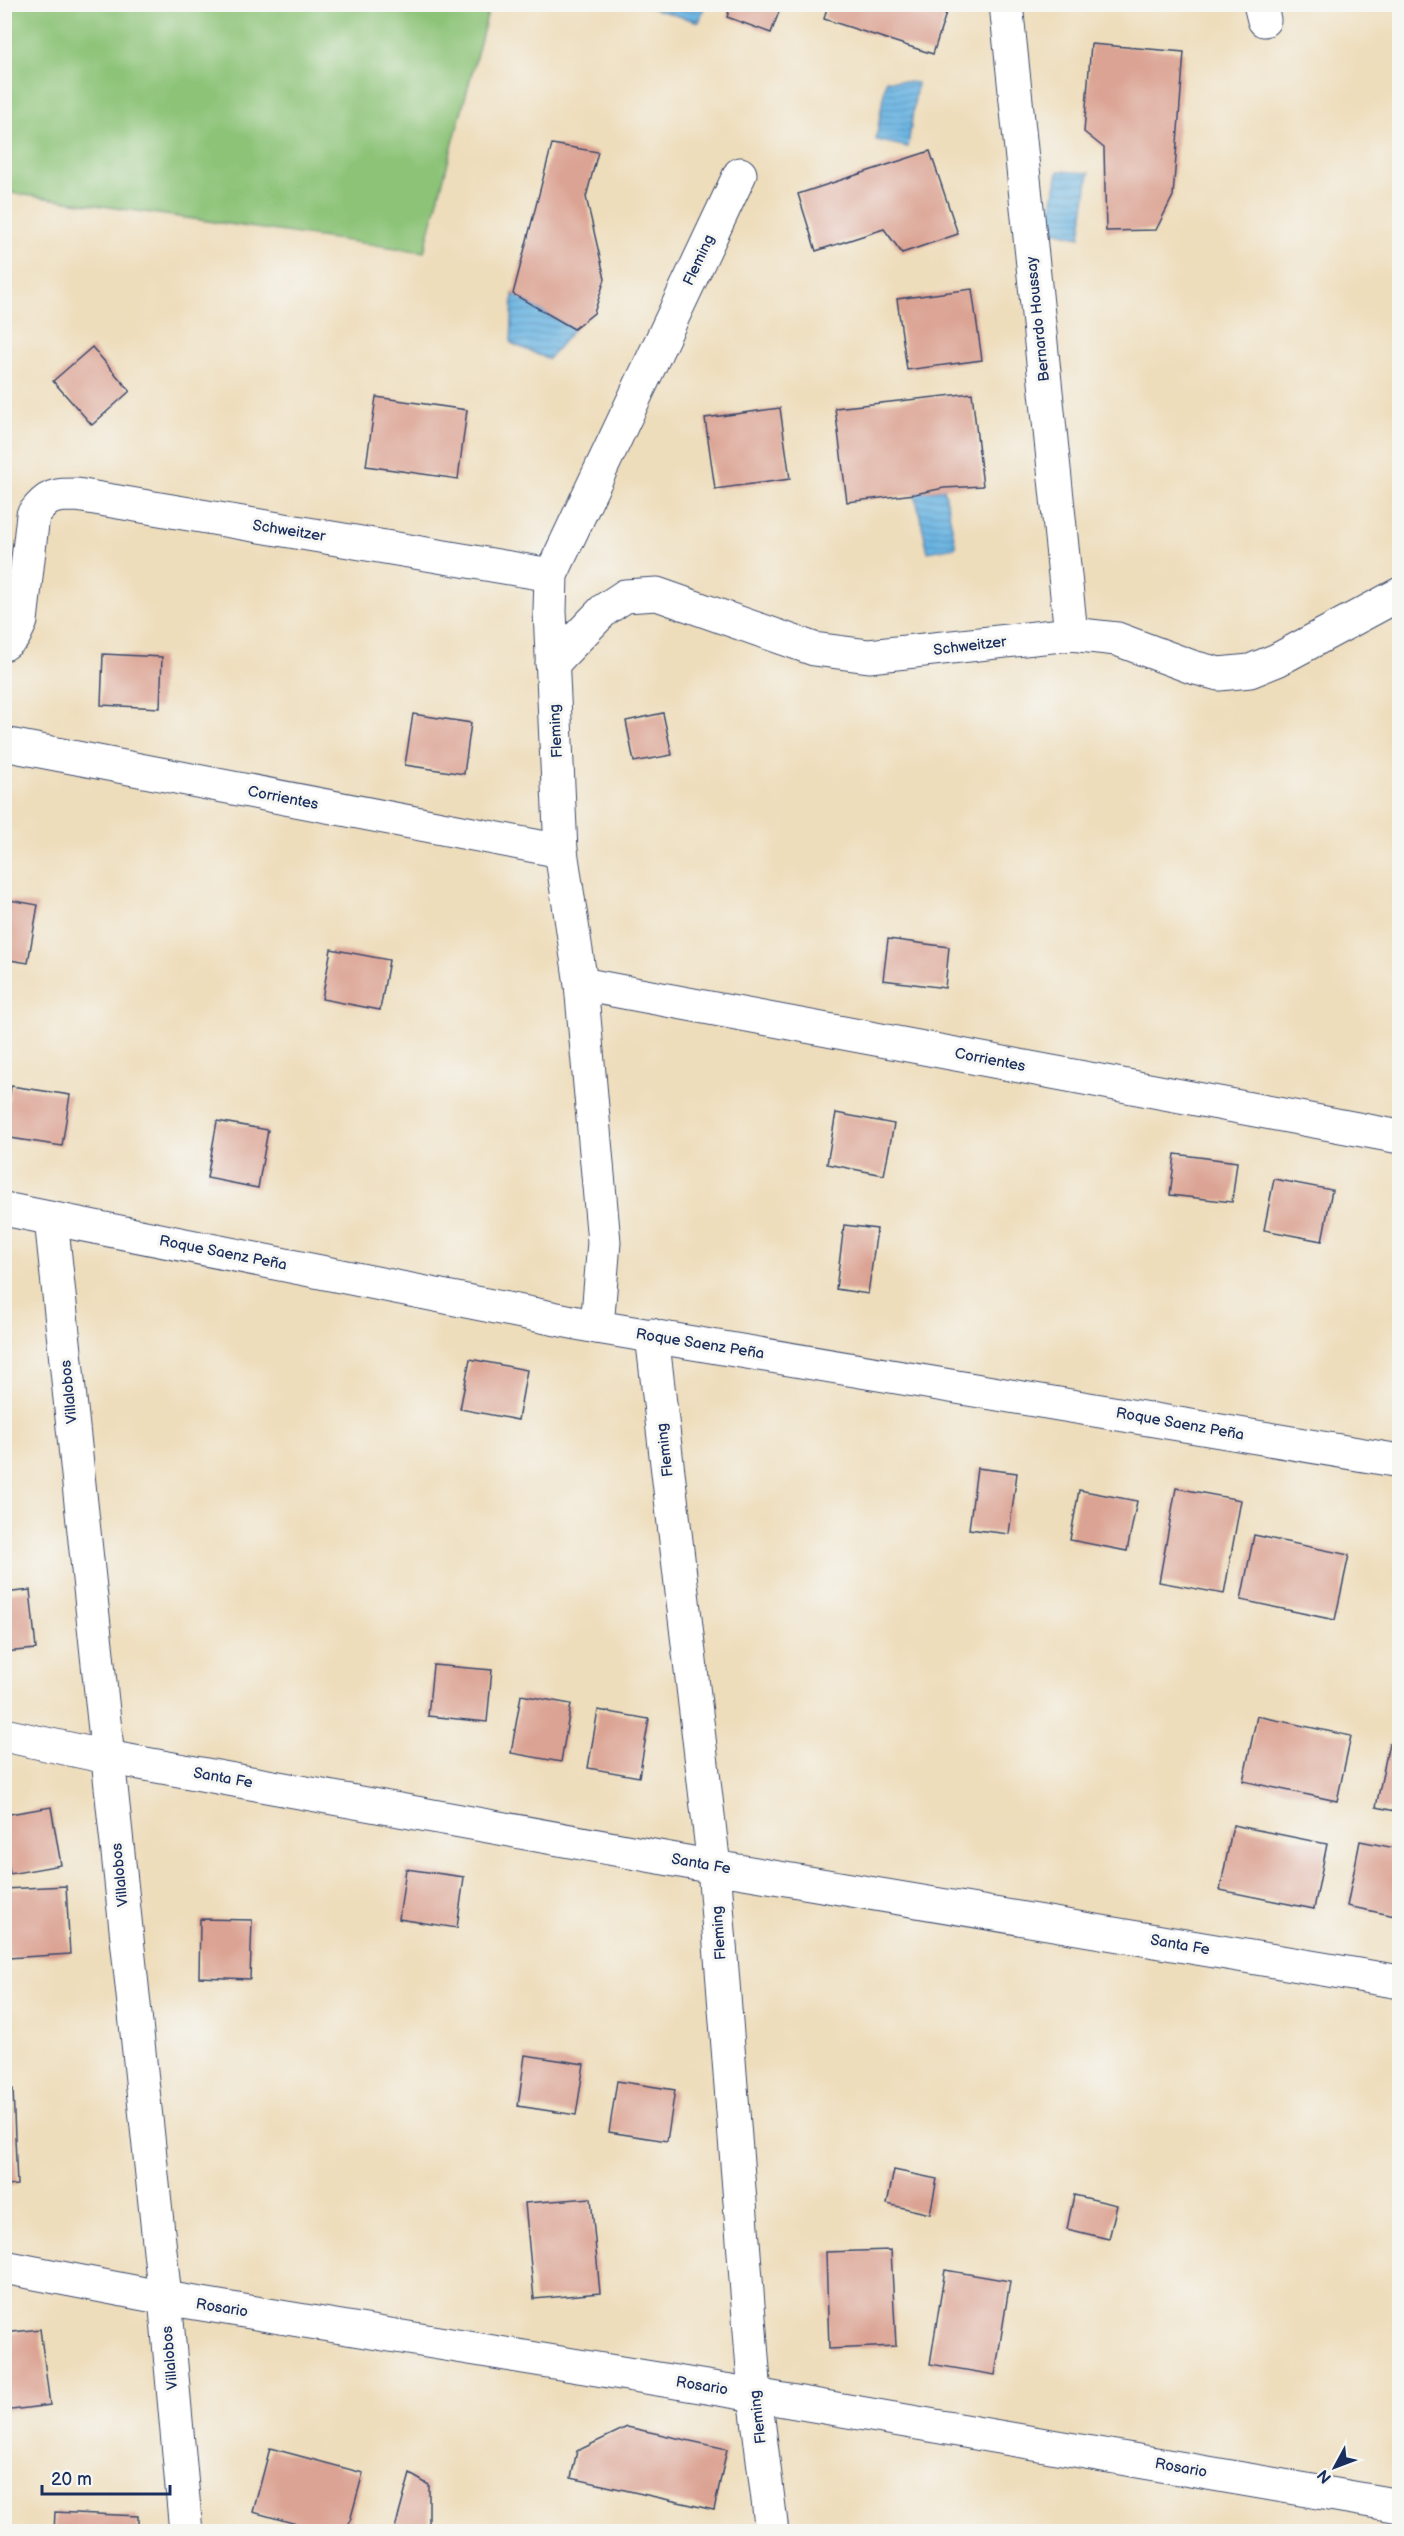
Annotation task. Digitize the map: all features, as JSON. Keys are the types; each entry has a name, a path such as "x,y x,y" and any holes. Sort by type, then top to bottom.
{"street":[{"name":"Bernardo Houssay","path":"1006,4 1071,634"},
{"name":"Fleming","path":"597,1327 604,1242 581,984 561,851 552,664 551,574 740,174"},
{"name":"Schweitzer","path":"4,644 14,636 21,621 33,515 44,501 56,495 77,495 551,574"},
{"name":"Schweitzer","path":"552,664 604,610 625,596 657,594 814,649 869,656 1071,634 1117,639 1192,667 1220,674 1250,670 1277,660 1400,594"},
{"name":"Corrientes","path":"4,744 561,851"},
{"name":"Corrientes","path":"581,984 1400,1137"},
{"name":"Roque Saenz Peña","path":"4,1209 597,1327 1400,1461"},
{"name":"Villalobos","path":"51,1219 165,2298 186,2532"},
{"name":"Fleming","path":"652,1335 714,1867 755,2395 772,2532"},
{"name":"Santa Fe","path":"4,1735 107,1757 714,1867 1400,1982"},
{"name":"Rosario","path":"4,2267 165,2298 755,2395 1400,2506"}],"green space":[{"path":"5,4 490,5 424,252 5,192"}],"water":[{"path":"705,4 699,22 641,5"},
{"path":"886,80 917,83 908,147 876,140"},
{"path":"1058,171 1089,173 1080,237 1048,230"},
{"path":"513,294 574,329 548,359 511,343"},
{"path":"944,488 956,547 928,552 915,494"}],"building":[{"path":"731,4 782,4 771,33 727,17"},
{"path":"828,4 949,4 933,54 824,19"},
{"path":"1091,44 1184,52 1173,196 1156,230 1106,231 1104,148 1084,132"},
{"path":"552,144 598,152 586,197 605,279 594,313 574,329 513,294"},
{"path":"930,151 958,234 902,253 884,229 816,251 798,194"},
{"path":"972,289 982,360 907,370 897,299"},
{"path":"92,347 130,391 92,425 53,381"},
{"path":"972,393 983,486 944,488 847,502 835,408"},
{"path":"376,397 467,410 458,479 366,466"},
{"path":"780,408 790,479 715,489 705,418"},
{"path":"103,654 162,657 160,708 101,705"},
{"path":"663,713 672,755 634,762 626,721"},
{"path":"413,714 471,723 464,774 405,765"},
{"path":"4,899 38,905 28,963 4,959"},
{"path":"888,939 949,947 945,988 883,980"},
{"path":"331,949 389,960 380,1010 322,999"},
{"path":"11,1086 70,1095 62,1146 4,1137"},
{"path":"836,1113 894,1124 884,1175 827,1164"},
{"path":"217,1121 268,1130 258,1188 207,1178"},
{"path":"1175,1154 1237,1162 1232,1202 1170,1195"},
{"path":"1274,1179 1332,1190 1322,1241 1264,1230"},
{"path":"844,1225 877,1229 868,1294 836,1289"},
{"path":"470,1359 527,1370 518,1420 460,1409"},
{"path":"977,1468 1017,1473 1009,1534 969,1529"},
{"path":"1176,1488 1241,1500 1224,1594 1159,1582"},
{"path":"1079,1490 1137,1501 1127,1551 1070,1540"},
{"path":"1254,1535 1349,1555 1335,1620 1241,1600"},
{"path":"30,1590 36,1649 4,1652 4,1593"},
{"path":"433,1665 492,1670 487,1722 428,1716"},
{"path":"521,1695 571,1704 561,1762 511,1753"},
{"path":"598,1710 649,1719 639,1777 588,1768"},
{"path":"1257,1716 1351,1736 1337,1801 1243,1781"},
{"path":"1389,1743 1400,1745 1400,1812 1376,1807"},
{"path":"51,1807 61,1865 10,1874 4,1841 4,1815"},
{"path":"1233,1825 1327,1844 1314,1909 1220,1890"},
{"path":"1360,1841 1400,1849 1400,1917 1347,1906"},
{"path":"406,1869 464,1877 457,1928 399,1919"},
{"path":"66,1886 70,1954 8,1958 4,1889"},
{"path":"200,1919 252,1920 250,1979 199,1977"},
{"path":"525,2055 584,2064 576,2115 518,2106"},
{"path":"617,2081 675,2090 667,2141 609,2132"},
{"path":"13,2089 17,2185 4,2186 4,2090"},
{"path":"894,2170 937,2179 930,2214 887,2204"},
{"path":"1074,2195 1117,2205 1109,2239 1067,2229"},
{"path":"591,2198 600,2293 534,2299 525,2203"},
{"path":"891,2250 896,2346 829,2349 826,2252"},
{"path":"945,2270 1010,2281 995,2375 930,2364"},
{"path":"40,2329 50,2405 4,2411 4,2333"},
{"path":"627,2427 727,2449 714,2510 571,2478 577,2451"},
{"path":"270,2448 363,2473 347,2532 325,2532 253,2512"},
{"path":"410,2474 429,2485 429,2532 394,2532"},
{"path":"55,2512 138,2516 138,2532 54,2532"}]}
